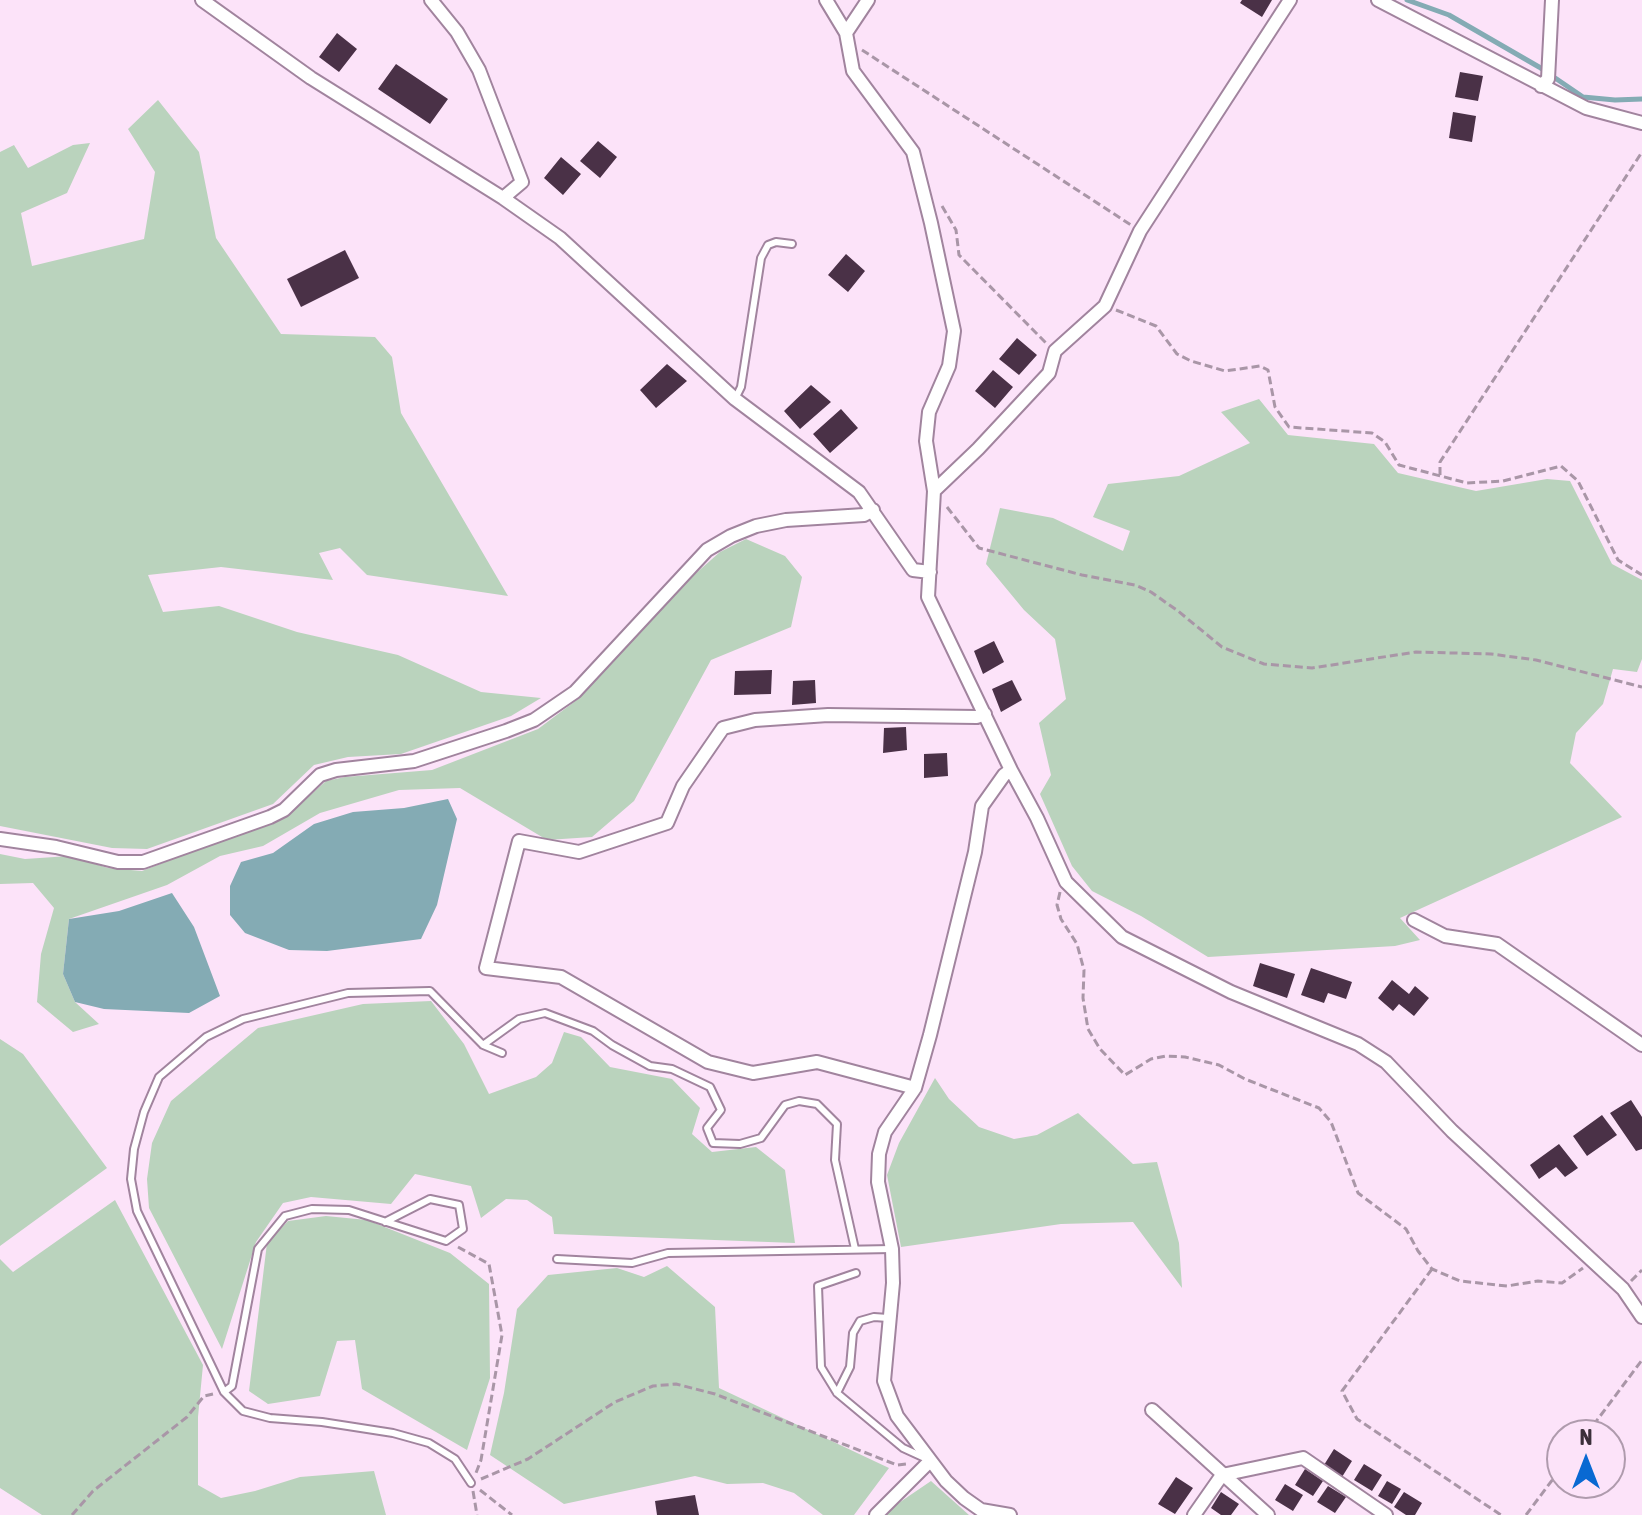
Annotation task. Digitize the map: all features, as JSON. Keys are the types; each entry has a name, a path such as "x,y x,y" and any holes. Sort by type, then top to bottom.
{"street":[{"path":"202,0 311,78 503,198 560,238 735,399 859,492 913,570 930,572"},
{"path":"431,0 457,32 479,70 522,182 503,198"},
{"path":"826,0 846,33 853,71 913,152 954,331 949,366 929,412 926,441 934,491 928,597 1066,882 1122,937 1231,992 1358,1044 1386,1062 1452,1131 1623,1289 1642,1317"},
{"path":"846,33 868,0"},
{"path":"934,491 1049,373 1055,351 1105,306 1140,231 1290,0"},
{"path":"1378,0 1586,108 1642,123"},
{"path":"1541,86 1548,79 1552,0"},
{"path":"0,839 118,862 143,862 270,817 284,810 320,775 336,770 414,761 506,731 534,720 575,692 707,550 756,526 786,520 864,515 873,510"},
{"path":"915,1088 817,1062 753,1073 708,1062 561,977 486,968 519,841 579,852 667,823 683,786 723,728 755,720 828,715 977,717 985,714"},
{"path":"1010,1515 981,1510 946,1481 897,1416 884,1381 893,1283 892,1249 878,1182 879,1154 885,1132 915,1088 975,852 982,806 1011,770"},
{"path":"1414,920 1445,936 1497,944 1642,1045"},
{"path":"1152,1410 1268,1515"},
{"path":"1194,1515 1222,1475 1303,1458 1386,1515"},
{"path":"876,1515 930,1461"}],"lane":[{"path":"735,399 741,387 761,258 768,245 776,242 792,244"},
{"path":"471,1483 455,1459 429,1443 393,1433 270,1418 243,1411 224,1392 137,1211 131,1179 134,1149 144,1112 159,1077 206,1037 243,1019 348,993 430,991 483,1045 502,1053"},
{"path":"483,1045 519,1019 545,1013 593,1031 650,1066 672,1069 710,1087 721,1110 707,1128 713,1143 740,1144 761,1138 785,1105 799,1101 817,1104 837,1124 835,1160 855,1249"},
{"path":"224,1392 232,1386 258,1249 285,1216 312,1209 349,1210 385,1222 446,1241 463,1229 459,1205 430,1199 385,1222"},
{"path":"557,1259 632,1263 668,1253 892,1249"},
{"path":"856,1273 818,1286 821,1367 837,1393 903,1448 930,1461"},
{"path":"837,1393 850,1367 853,1333 860,1321 874,1317 888,1318"}],"path":[{"path":"849,48 858,48 1140,231"},
{"path":"1440,475 1440,462 1642,152"},
{"path":"939,195 956,230 959,255 1055,351"},
{"path":"1105,306 1156,326 1177,354 1191,361 1225,371 1260,366 1268,370 1275,407 1289,427 1372,433 1385,442 1399,465 1467,483 1503,481 1561,466 1578,481 1618,560 1642,575"},
{"path":"934,491 979,548 1082,575 1135,585 1178,611 1222,647 1264,664 1312,668 1416,652 1491,654 1536,660 1642,687"},
{"path":"1066,882 1057,905 1061,919 1077,944 1084,970 1083,998 1088,1029 1100,1049 1125,1075 1151,1059 1185,1057 1219,1065 1245,1079 1319,1108 1331,1122 1358,1193 1406,1229 1432,1269 1460,1281 1507,1286 1538,1281 1562,1283 1593,1260"},
{"path":"446,1241 489,1264 502,1335 481,1460 471,1483 477,1515"},
{"path":"1432,1269 1342,1391 1357,1419 1501,1515"},
{"path":"1598,1419 1642,1360"},
{"path":"471,1483 528,1459 615,1402 653,1386 676,1384 715,1394 897,1465 930,1461"},
{"path":"72,1515 93,1491 187,1417 204,1396 224,1392"},
{"path":"471,1483 512,1515"},
{"path":"1526,1515 1546,1488"}],"shaded area":[{"path":"158,100 199,152 216,238 281,334 375,337 392,357 401,413 508,596 367,575 340,548 319,553 333,580 221,567 148,575 163,612 219,606 297,632 398,655 481,692 541,698 511,716 401,754 348,757 314,765 273,804 147,849 112,848 0,826 0,152 14,145 28,168 73,145 90,143 67,193 21,213 32,266 144,239 155,172 128,129"},
{"path":"1259,399 1288,435 1374,444 1398,473 1476,491 1547,479 1570,481 1612,564 1642,580 1642,659 1637,672 1613,669 1603,704 1576,733 1570,763 1622,817 1400,918 1420,940 1395,946 1208,957 1141,916 1092,891 1072,866 1040,794 1051,775 1039,723 1066,699 1055,639 1024,610 986,564 1000,508 1053,518 1123,551 1130,531 1093,517 1108,484 1179,476 1250,443 1221,412"},
{"path":"746,539 785,556 802,577 791,627 711,660 634,801 592,837 547,840 460,788 399,790 320,813 263,846 220,856 167,885 69,919 63,974 75,1002 99,1024 73,1032 37,1002 41,954 54,908 33,883 0,884 0,854 25,859 69,856 108,868 142,871 289,814 326,781 432,770 538,729 578,699 694,575 720,552"},
{"path":"448,799 457,819 437,905 421,939 327,951 289,950 245,933 230,915 230,886 241,862 273,853 314,824 353,812 404,808"},
{"path":"172,893 194,927 220,996 189,1013 104,1009 75,1002 63,974 69,919 119,911"},
{"path":"431,1001 464,1044 489,1094 536,1077 552,1063 564,1032 581,1037 610,1067 672,1079 700,1108 692,1134 712,1152 756,1147 785,1170 795,1243 554,1234 552,1217 527,1200 506,1199 481,1218 471,1186 415,1174 391,1204 311,1197 283,1203 256,1242 222,1349 149,1208 147,1179 152,1143 171,1101 258,1028 363,1004"},
{"path":"0,1039 23,1054 107,1168 0,1246"},
{"path":"935,1078 949,1099 979,1127 1014,1139 1037,1135 1078,1113 1133,1164 1157,1162 1179,1243 1182,1288 1133,1222 1061,1224 901,1247 887,1175 899,1143"},
{"path":"115,1200 203,1365 198,1417 198,1485 221,1498 300,1477 374,1471 386,1515 42,1515 0,1488 0,1259 13,1272"},
{"path":"326,1216 367,1220 450,1253 489,1284 490,1378 467,1450 362,1389 355,1340 337,1341 320,1396 268,1404 249,1391 267,1243 288,1221"},
{"path":"667,1266 715,1307 719,1388 889,1468 854,1515 823,1515 794,1493 763,1483 727,1484 695,1476 564,1504 490,1455 504,1393 517,1309 548,1275 617,1268 644,1277"},
{"path":"931,1481 969,1515 881,1515"}],"building":[{"path":"1242,0 1272,0 1262,17 1240,3"},
{"path":"337,33 357,49 339,72 319,57"},
{"path":"396,64 448,99 430,124 378,89"},
{"path":"1460,72 1483,76 1478,101 1455,97"},
{"path":"1453,112 1476,116 1472,142 1449,138"},
{"path":"598,141 617,157 600,178 580,161"},
{"path":"561,157 581,174 563,195 544,178"},
{"path":"345,250 359,278 301,307 287,279"},
{"path":"846,254 865,271 848,292 828,275"},
{"path":"1017,338 1037,355 1019,375 999,359"},
{"path":"667,364 687,381 656,408 640,390"},
{"path":"993,370 1013,387 995,408 975,391"},
{"path":"811,385 831,402 800,429 784,411"},
{"path":"841,409 858,428 830,453 813,434"},
{"path":"994,641 1004,662 983,674 974,651"},
{"path":"772,670 771,694 734,695 735,671"},
{"path":"815,680 816,703 792,705 793,681"},
{"path":"1012,680 1022,700 1001,712 992,689"},
{"path":"906,727 907,750 883,753 884,728"},
{"path":"947,753 948,776 924,778 924,754"},
{"path":"1260,963 1295,974 1287,998 1253,986"},
{"path":"1311,968 1352,982 1346,999 1328,993 1324,1003 1301,995"},
{"path":"1392,980 1409,994 1415,986 1429,998 1414,1016 1399,1004 1393,1011 1378,998"},
{"path":"1631,1100 1642,1117 1642,1149 1636,1151 1610,1113"},
{"path":"1602,1115 1617,1135 1587,1156 1573,1136"},
{"path":"1559,1144 1578,1168 1565,1177 1556,1167 1539,1179 1530,1165"},
{"path":"1334,1449 1352,1461 1342,1477 1324,1465"},
{"path":"1364,1464 1382,1475 1372,1491 1354,1480"},
{"path":"1305,1469 1323,1481 1313,1496 1295,1485"},
{"path":"1176,1477 1193,1488 1175,1514 1158,1504"},
{"path":"1387,1481 1401,1489 1392,1504 1378,1496"},
{"path":"1285,1484 1303,1495 1293,1511 1275,1500"},
{"path":"1328,1486 1346,1497 1335,1513 1317,1502"},
{"path":"1221,1492 1239,1504 1231,1515 1221,1515 1211,1508"},
{"path":"1404,1492 1422,1503 1415,1515 1406,1515 1394,1507"},
{"path":"695,1495 699,1515 657,1515 655,1501"}],"waterway":[{"path":"1407,0 1449,15 1539,67 1583,97 1642,99"}]}
